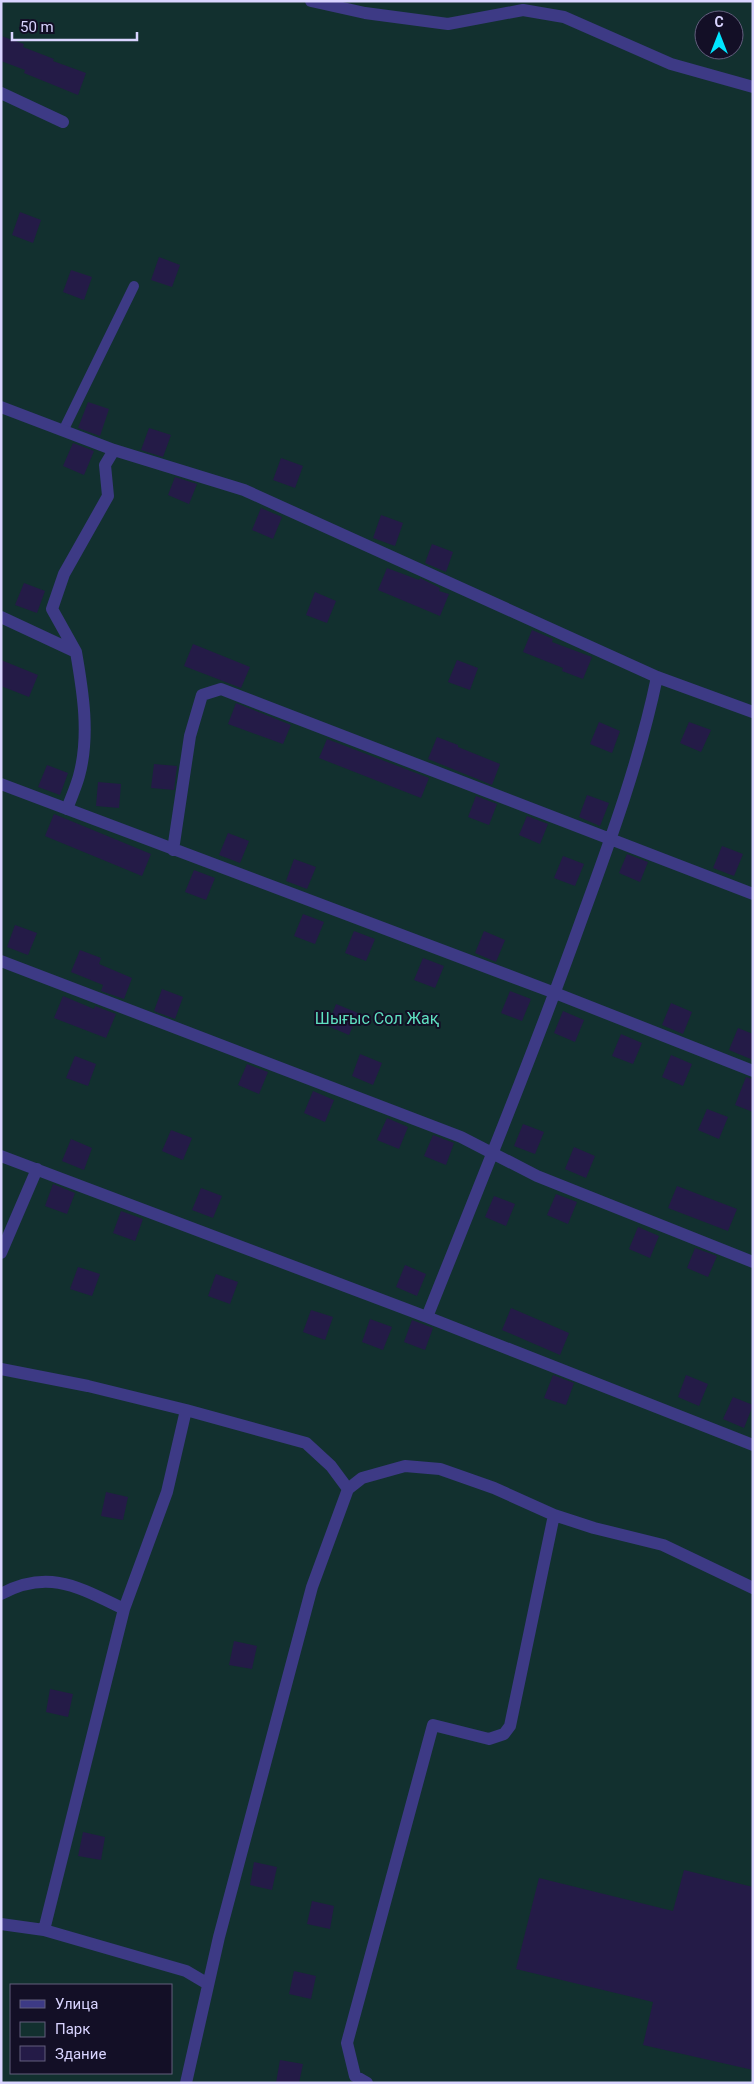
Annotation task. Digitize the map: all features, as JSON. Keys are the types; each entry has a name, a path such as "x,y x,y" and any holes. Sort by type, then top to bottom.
{"street":[{"path":"311,1 366,7 448,24 523,10 564,17 670,64 753,87"},
{"path":"1,94 63,122"},
{"path":"1,407 114,450 244,490 657,677 753,712"},
{"path":"67,809 79,776 84,745 84,697 76,652 52,609 64,574 108,496 105,465 114,450"},
{"path":"1,616 76,652"},
{"path":"427,1317 556,993 611,839 648,724 657,677"},
{"path":"173,850 190,736 202,695 221,689 753,894"},
{"path":"1,784 556,993 753,1071"},
{"path":"1,961 461,1137 537,1176 753,1262"},
{"path":"1,1156 427,1317 753,1445"},
{"path":"1,1253 37,1169"},
{"path":"1,1369 88,1386 186,1410 306,1444 331,1466 348,1489"},
{"path":"44,1930 124,1609 167,1492 186,1410"},
{"path":"186,2083 208,1984 312,1587 348,1489 362,1478 406,1466 440,1469 494,1488 554,1515 594,1528 663,1545 753,1588"},
{"path":"367,2083 355,2076 347,2043 433,1725 489,1739 504,1734 510,1726 554,1515"},
{"path":"1,1594 13,1587 40,1581 72,1585 124,1609"},
{"path":"1,1924 44,1930 186,1970 208,1984"}],"lane":[{"path":"63,431 134,286"}],"green space":[{"name":"Шығыс Сол Жақ","path":"1,1 753,1 753,2083 1,2083"}],"building":[{"path":"1,36 24,44 23,47 54,59 53,61 86,73 78,95 24,73 25,70 1,61"},
{"path":"20,212 41,220 33,243 12,235"},
{"path":"159,257 180,265 172,287 151,280"},
{"path":"71,270 92,277 84,300 63,292"},
{"path":"88,402 109,409 100,436 78,428"},
{"path":"149,428 171,435 163,457 141,450"},
{"path":"73,443 94,451 84,475 63,466"},
{"path":"281,458 303,466 295,488 273,480"},
{"path":"175,477 197,484 189,504 168,495"},
{"path":"261,508 282,517 273,539 252,530"},
{"path":"381,515 403,523 395,546 373,538"},
{"path":"432,544 453,552 446,572 425,563"},
{"path":"387,568 419,580 420,578 440,588 439,591 449,594 440,616 378,590"},
{"path":"24,583 45,591 37,613 15,605"},
{"path":"315,592 336,601 327,623 306,615"},
{"path":"532,630 553,639 552,642 592,657 583,679 562,671 563,668 523,652"},
{"path":"193,644 250,667 241,688 184,666"},
{"path":"1,660 38,675 29,697 1,686"},
{"path":"457,660 478,668 470,690 448,682"},
{"path":"236,703 291,725 283,744 228,724"},
{"path":"599,722 620,731 612,753 590,744"},
{"path":"689,722 711,730 701,752 680,743"},
{"path":"437,737 500,764 492,785 428,759"},
{"path":"327,739 429,778 421,798 319,758"},
{"path":"154,764 177,766 174,790 151,788"},
{"path":"47,765 68,773 60,795 38,787"},
{"path":"98,782 121,784 119,808 96,806"},
{"path":"587,795 609,803 600,826 579,817"},
{"path":"476,796 497,804 489,825 468,817"},
{"path":"54,814 151,854 142,876 45,836"},
{"path":"527,816 548,824 540,844 519,835"},
{"path":"228,833 249,841 240,863 219,855"},
{"path":"722,846 743,854 734,876 713,868"},
{"path":"627,854 648,862 640,882 619,873"},
{"path":"563,856 584,864 575,886 554,878"},
{"path":"294,859 316,867 307,889 286,881"},
{"path":"194,870 215,878 206,900 185,892"},
{"path":"303,914 324,922 315,944 294,936"},
{"path":"15,925 37,933 28,955 7,947"},
{"path":"354,931 375,939 366,961 345,953"},
{"path":"484,931 505,940 496,962 475,953"},
{"path":"80,950 101,958 99,964 132,978 124,999 101,991 103,985 71,972"},
{"path":"423,958 444,966 435,988 414,980"},
{"path":"162,989 183,997 175,1019 154,1011"},
{"path":"510,991 531,999 522,1021 501,1013"},
{"path":"63,996 94,1009 95,1006 116,1014 106,1038 54,1018"},
{"path":"671,1003 692,1012 683,1034 662,1025"},
{"path":"336,1004 358,1013 349,1035 328,1026"},
{"path":"563,1011 584,1020 575,1042 554,1033"},
{"path":"738,1028 753,1034 753,1060 729,1050"},
{"path":"621,1034 642,1043 633,1064 612,1056"},
{"path":"360,1054 382,1063 373,1085 352,1076"},
{"path":"671,1055 692,1064 683,1086 662,1077"},
{"path":"75,1056 96,1064 88,1086 66,1078"},
{"path":"247,1064 268,1072 259,1094 238,1085"},
{"path":"746,1077 753,1079 753,1112 735,1105"},
{"path":"313,1091 334,1100 325,1122 304,1113"},
{"path":"707,1109 728,1117 719,1139 698,1130"},
{"path":"387,1118 408,1127 399,1149 377,1140"},
{"path":"523,1124 544,1132 535,1154 514,1146"},
{"path":"171,1130 192,1138 183,1160 162,1151"},
{"path":"433,1135 454,1143 446,1165 424,1156"},
{"path":"71,1139 92,1148 84,1170 62,1161"},
{"path":"574,1147 595,1156 586,1178 565,1169"},
{"path":"53,1184 75,1193 67,1214 45,1206"},
{"path":"677,1186 737,1209 728,1231 668,1208"},
{"path":"201,1188 222,1196 213,1218 192,1210"},
{"path":"556,1194 577,1202 568,1224 547,1215"},
{"path":"494,1196 515,1204 506,1226 485,1217"},
{"path":"121,1211 143,1219 135,1241 113,1233"},
{"path":"638,1227 659,1236 650,1258 629,1249"},
{"path":"695,1248 717,1256 708,1277 687,1268"},
{"path":"405,1265 426,1274 417,1296 396,1287"},
{"path":"78,1267 100,1274 92,1296 70,1289"},
{"path":"216,1274 238,1282 230,1304 208,1296"},
{"path":"511,1308 569,1333 560,1355 502,1330"},
{"path":"311,1310 333,1317 325,1340 303,1332"},
{"path":"370,1319 392,1327 383,1350 362,1342"},
{"path":"412,1320 433,1328 425,1350 404,1342"},
{"path":"553,1375 574,1383 566,1405 544,1398"},
{"path":"686,1375 708,1384 699,1406 678,1397"},
{"path":"733,1397 753,1405 744,1428 723,1419"},
{"path":"106,1492 128,1497 123,1520 101,1516"},
{"path":"234,1641 257,1646 252,1669 229,1665"},
{"path":"50,1689 73,1694 68,1717 46,1712"},
{"path":"83,1832 105,1837 101,1860 78,1856"},
{"path":"254,1862 277,1867 272,1890 250,1885"},
{"path":"684,1870 753,1887 753,2070 643,2045 653,2002 516,1969 539,1878 673,1911"},
{"path":"312,1901 334,1906 330,1929 307,1924"},
{"path":"294,1971 316,1976 311,1999 289,1994"},
{"path":"280,2060 303,2064 299,2083 276,2083"}]}
